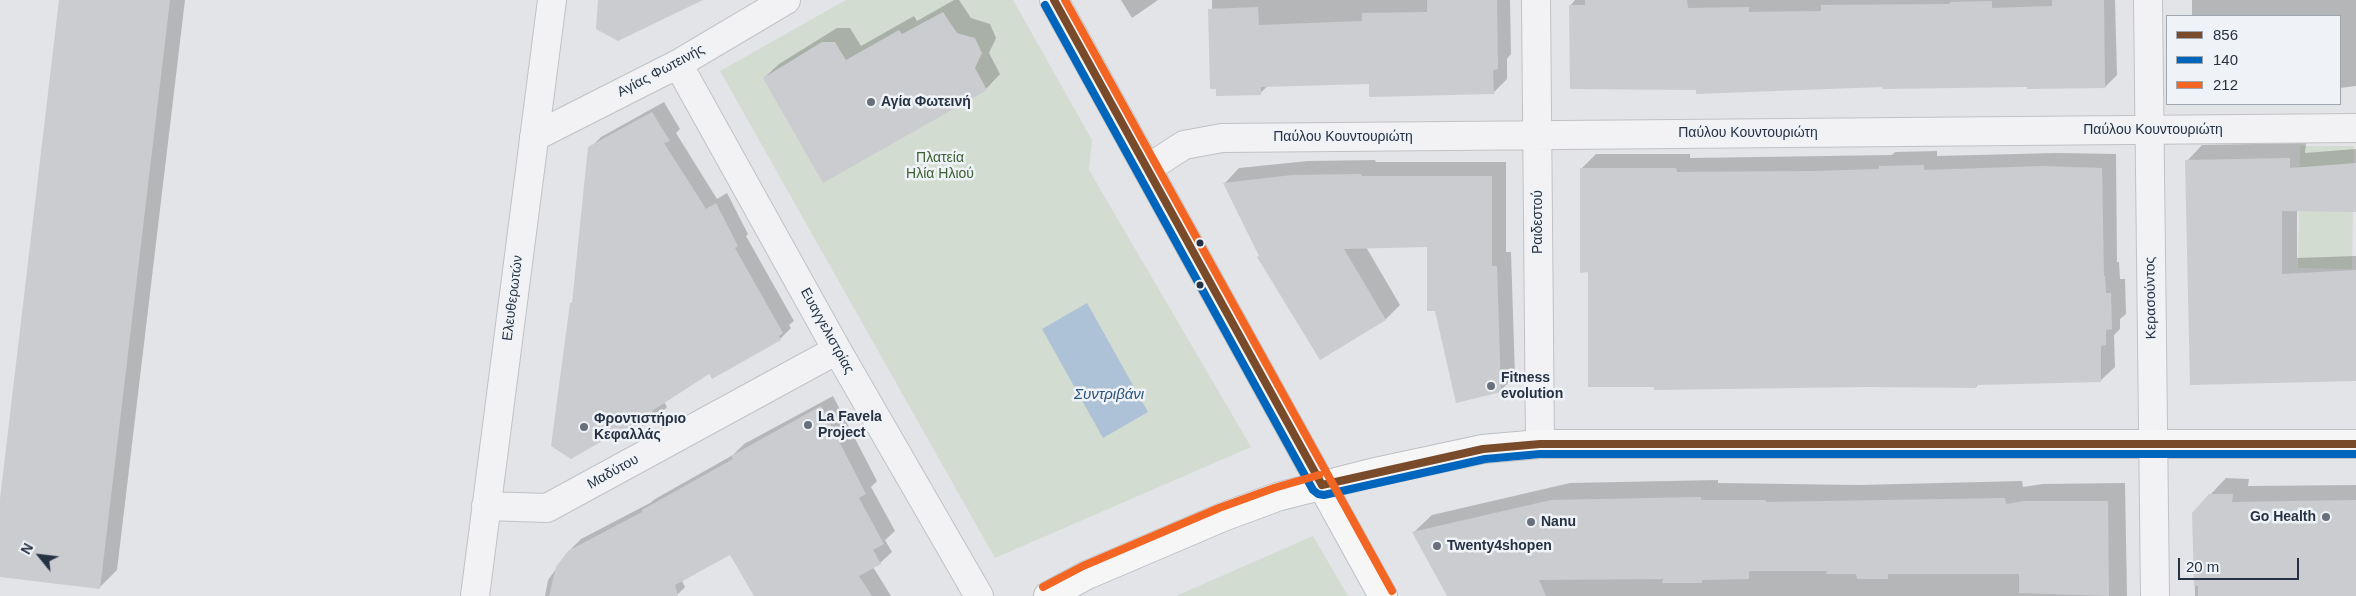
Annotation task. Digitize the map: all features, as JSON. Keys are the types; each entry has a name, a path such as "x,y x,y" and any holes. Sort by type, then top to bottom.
{"main road":[{"path":"1054,0 1384,596"},
{"path":"1048,596 1087,574 1223,517 1277,497 1483,449 1540,444 2356,444"}],"street":[{"name":"Ελευθερωτών","path":"474,596 552,0"},
{"name":"Αγίας Φωτεινής","path":"534,137 678,64 786,0"},
{"name":"Ραιδεστού","path":"1536,0 1540,444"},
{"name":"Κερασούντος","path":"2148,0 2155,596"},
{"name":"Ευαγγελιστρίας","path":"678,64 837,350 979,596"},
{"name":"Παύλου Κουντουριώτη","path":"1147,169 1184,145 1222,138 2356,128"},
{"name":"Μαδύτου","path":"486,506 547,508 837,350"}],"green space":[{"name":"Πλατεία Ηλία Ηλιού","path":"846,0 1013,0 1092,140 1089,170 1251,447 995,558 720,71"},
{"path":"2300,146 2354,146 2352,269 2298,268"},
{"path":"1313,536 1348,596 1176,596"}],"water":[{"name":"Συντριβάνι","path":"1087,303 1148,412 1103,438 1042,329"}],"building":[{"path":"59,0 170,0 100,589 0,577 0,499"},
{"path":"598,0 703,0 618,41 596,29"},
{"path":"1427,0 1497,0 1498,69 1493,70 1494,94 1369,97 1369,84 1261,87 1261,95 1216,96 1216,89 1210,89 1208,9 1258,7 1259,25 1362,21 1362,13 1427,12"},
{"path":"1585,0 1687,0 1688,8 1749,7 1749,12 1821,11 1821,5 1950,4 1950,2 1992,1 1992,8 2052,6 2052,0 2104,0 2105,88 1882,89 1882,87 1696,94 1696,90 1570,89 1569,5 1585,5"},
{"name":"Αγία Φωτεινή","path":"943,12 957,33 975,38 982,53 975,68 987,90 823,183 763,78 822,42 835,42 846,60 899,30 902,34"},
{"path":"652,112 670,141 664,143 706,209 716,203 738,246 735,248 783,333 779,336 781,340 712,379 709,374 652,411 657,419 613,442 611,436 571,459 551,446 570,303 572,303 588,147"},
{"path":"2290,158 2290,168 2356,163 2356,212 2282,211 2282,274 2356,270 2356,381 2190,385 2185,160"},
{"path":"1924,165 1924,170 2042,166 2102,168 2104,276 2106,293 2111,293 2112,329 2106,330 2106,345 2101,346 2101,382 1976,385 1976,388 1867,387 1654,390 1654,387 1588,387 1588,272 1580,273 1580,168 1676,168 1677,172 1814,171 1879,169 1879,166"},
{"path":"1361,174 1362,176 1492,176 1492,266 1497,266 1501,392 1456,403 1435,311 1427,311 1427,247 1344,249 1386,320 1320,360 1257,257 1259,256 1223,183 1292,175"},
{"path":"821,406 866,494 859,498 884,544 873,550 881,564 859,576 872,596 754,596 730,555 675,585 678,596 549,596 556,567 568,551 642,512 642,510 733,459 731,456"},
{"path":"2209,494 2233,494 2232,502 2356,500 2356,596 2198,596 2198,586 2194,586 2192,513"},
{"path":"1701,497 1701,500 1766,500 1766,502 2005,498 2006,504 2024,501 2108,501 2109,596 2019,593 2019,574 1888,574 1888,579 1857,579 1856,574 1826,574 1827,571 1749,571 1749,579 1702,580 1702,583 1662,583 1663,579 1539,580 1546,596 1447,596 1412,532 1551,500"}],"transit line":[{"name":"856","path":"1054,0 1322,485"},
{"name":"212","path":"1065,0 1392,591"},
{"name":"140","path":"1045,5 1313,490 1318,494 1324,495 1485,459 1540,454 2356,454"},
{"name":"856","path":"1322,485 1483,449 1540,444 2356,444"},
{"name":"212","path":"1043,587 1083,566 1219,508 1274,488 1319,475"}],"place":[{"name":"Αγία Φωτεινή","path":"871,102"},
{"name":"Fitness evolution","path":"1491,386"},
{"name":"La Favela Project","path":"808,425"},
{"name":"Φροντιστήριο Κεφαλλάς","path":"584,427"},
{"name":"Go Health","path":"2326,517"},
{"name":"Nanu","path":"1531,522"},
{"name":"Twenty4shopen","path":"1437,546"}]}
